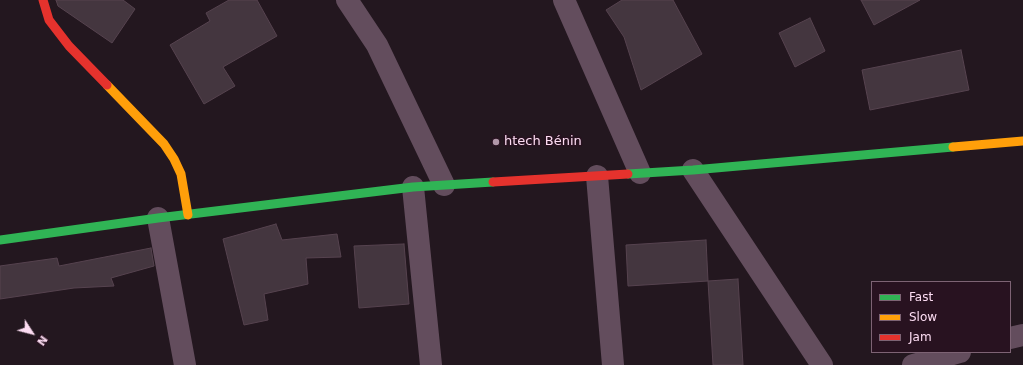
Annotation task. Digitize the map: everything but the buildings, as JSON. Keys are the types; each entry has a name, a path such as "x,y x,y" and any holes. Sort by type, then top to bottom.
{"street":[{"path":"43,0 49,20 69,46 164,144 174,159 181,174 188,215"},
{"path":"348,0 377,45 444,185"},
{"path":"564,0 640,173"},
{"path":"0,240 158,218 413,187 693,170 1023,141"},
{"path":"693,170 822,365"},
{"path":"597,176 613,365"},
{"path":"413,187 431,365"},
{"path":"158,218 185,365"},
{"path":"1011,338 1023,335"},
{"path":"913,365 956,353"}],"traffic: fast":[{"path":"628,174 693,170 953,147"},
{"path":"0,240 158,218 413,187 493,182"}],"traffic: slow":[{"path":"107,85 164,144 174,159 181,174 188,215"},
{"path":"953,147 1023,141"}],"traffic: jam":[{"path":"43,0 49,20 69,46 107,85"},
{"path":"493,182 628,174"}],"place":[{"name":"htech Bénin","path":"496,142"}]}
